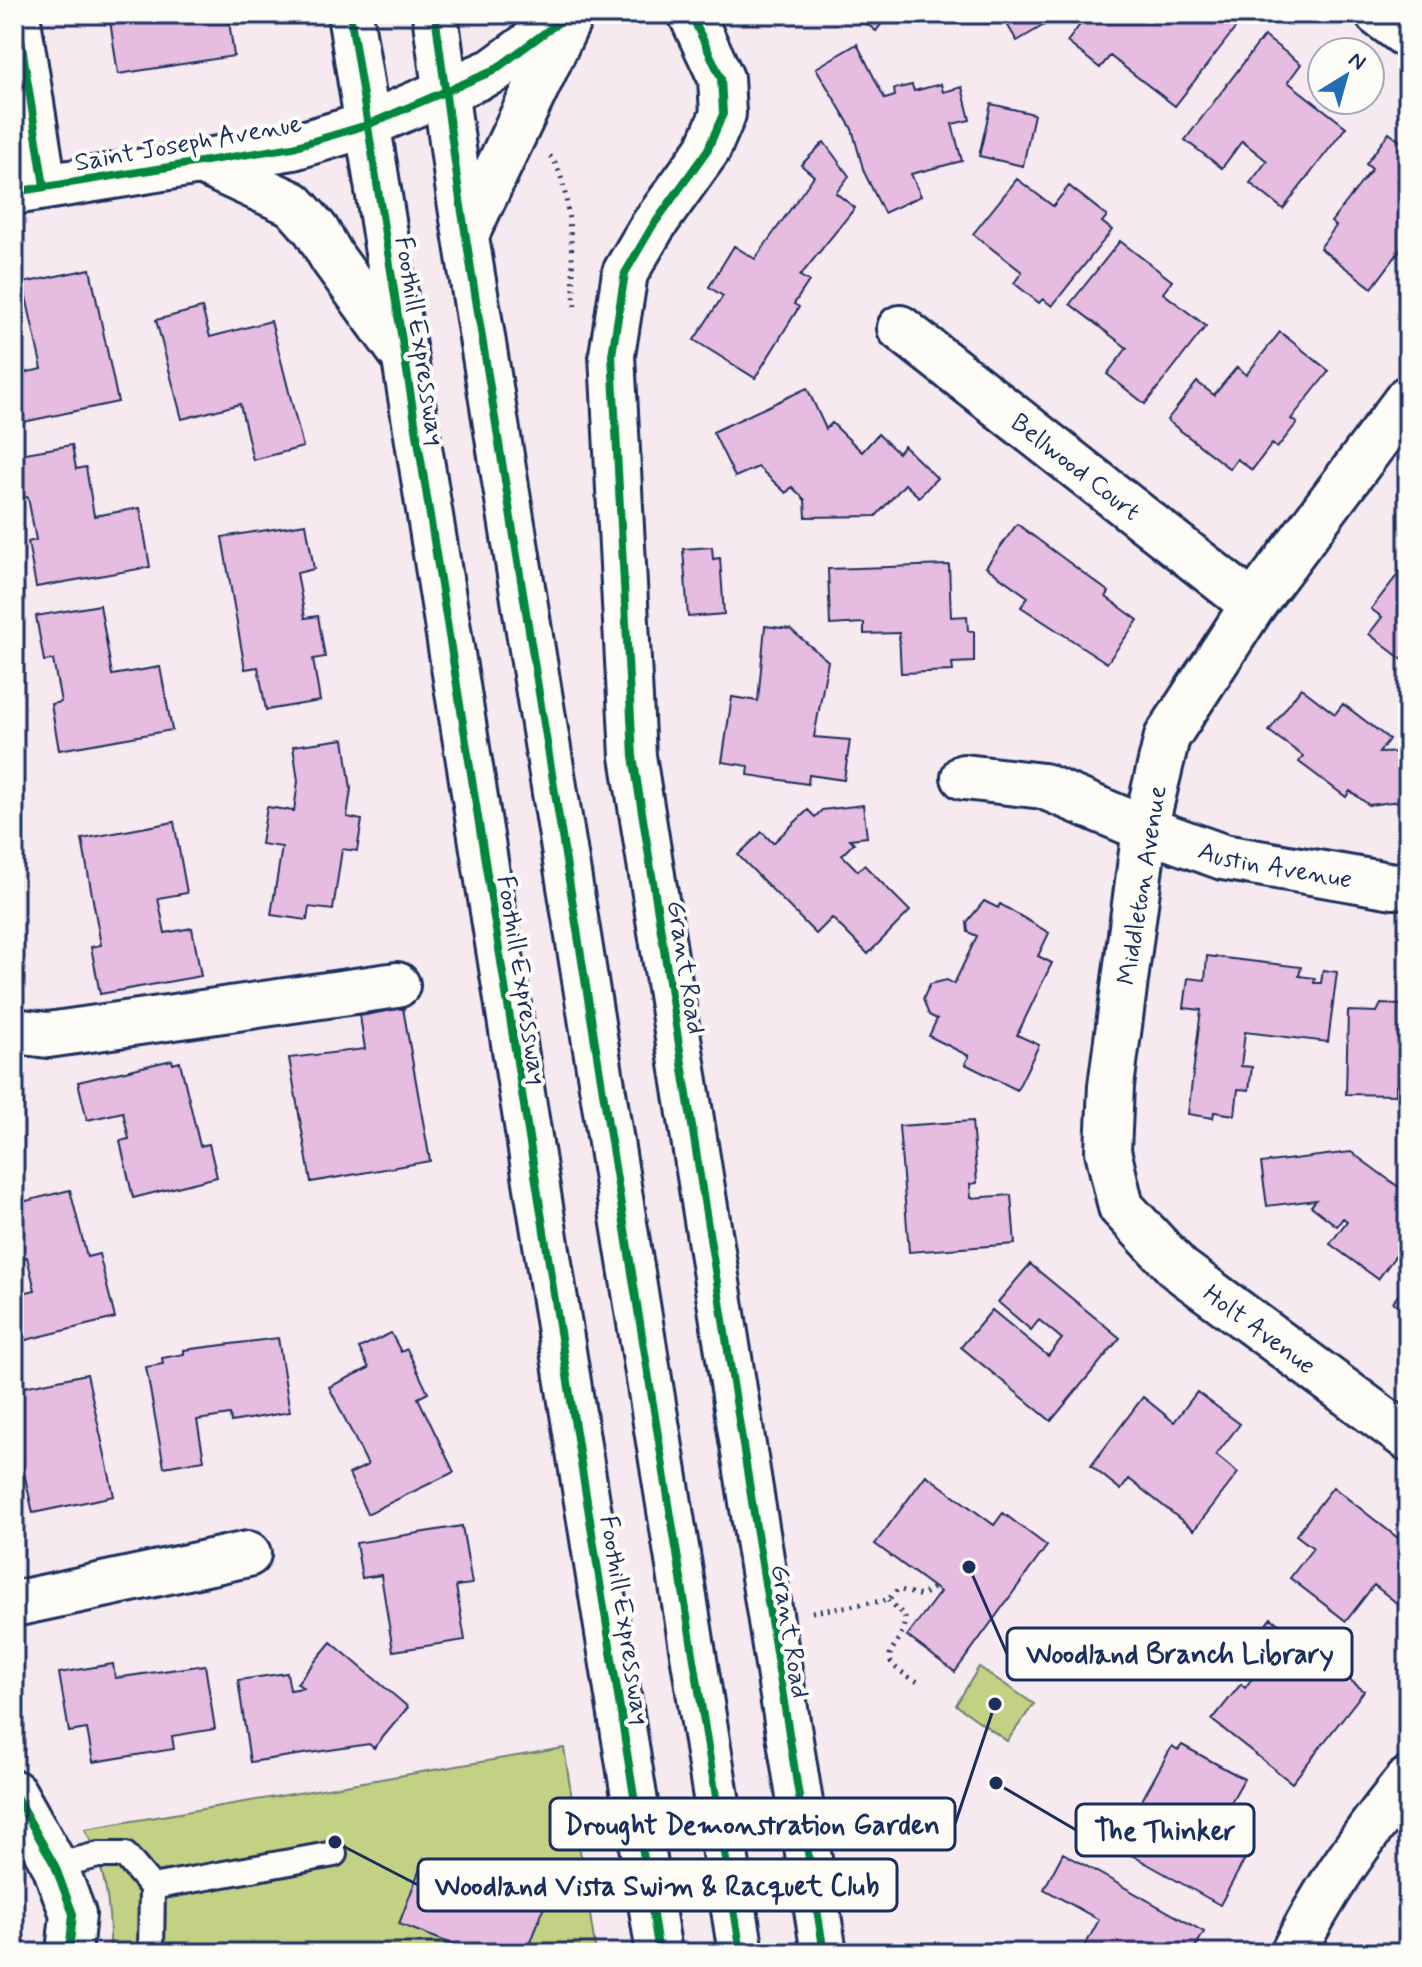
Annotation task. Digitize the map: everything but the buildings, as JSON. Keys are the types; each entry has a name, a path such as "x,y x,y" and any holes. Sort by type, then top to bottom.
{"main road":[{"path":"17,14 29,189"},
{"name":"Foothill Expressway","path":"350,14 659,1953"},
{"path":"435,14 466,235 741,1953"},
{"path":"367,125 493,71 571,14"},
{"path":"466,235 571,14"},
{"name":"Grant Road","path":"691,14 721,78 723,114 708,149 652,227 625,273 612,355 633,756 824,1953"},
{"path":"1378,14 1408,36"},
{"name":"Saint Joseph Avenue","path":"29,189 293,147 367,125"},
{"path":"199,161 274,192 293,204 316,230 333,259 403,355"},
{"name":"Bellwood Court","path":"900,328 1253,605"},
{"name":"Middleton Avenue","path":"1121,1207 1108,1151 1111,1086 1145,829 1167,737 1253,605 1408,398"},
{"name":"Austin Avenue","path":"964,777 1043,786 1145,829 1223,857 1394,886 1408,884"},
{"path":"14,1031 48,1035 397,985"},
{"name":"Holt Avenue","path":"1121,1207 1179,1269 1408,1438"},
{"path":"14,1604 248,1554"},
{"path":"1293,1953 1315,1908 1374,1821 1408,1780"},
{"path":"14,1793 55,1866 73,1914 69,1953"}],"lane":[{"path":"152,1887 334,1854"},
{"path":"55,1866 98,1855 125,1855 152,1887 151,1953"}],"path":[{"path":"546,153 555,161 564,191 576,322"},
{"path":"811,1612 888,1600 898,1589 921,1596 933,1588"},
{"path":"888,1600 905,1616 904,1627 891,1646 889,1659 897,1671 922,1684"}],"green space":[{"path":"979,1667 1034,1704 1007,1741 956,1705"},
{"path":"564,1748 596,1953 110,1953 106,1889 85,1829"}],"cycle path":[{"path":"17,14 44,186"},
{"path":"350,14 659,1953"},
{"path":"435,14 460,200 741,1953"},
{"path":"14,192 293,147 367,125 493,71 570,14"},
{"path":"691,14 721,78 723,114 708,149 652,227 625,273 612,355 633,756 824,1953"},
{"path":"14,1793 55,1866 73,1914 69,1953"}],"place":[{"name":"Woodland Branch Library","path":"969,1567"},
{"name":"Drought Demonstration Garden","path":"995,1704"},
{"name":"The Thinker","path":"996,1783"},
{"name":"Woodland Vista Swim & Racquet Club","path":"335,1842"}]}
